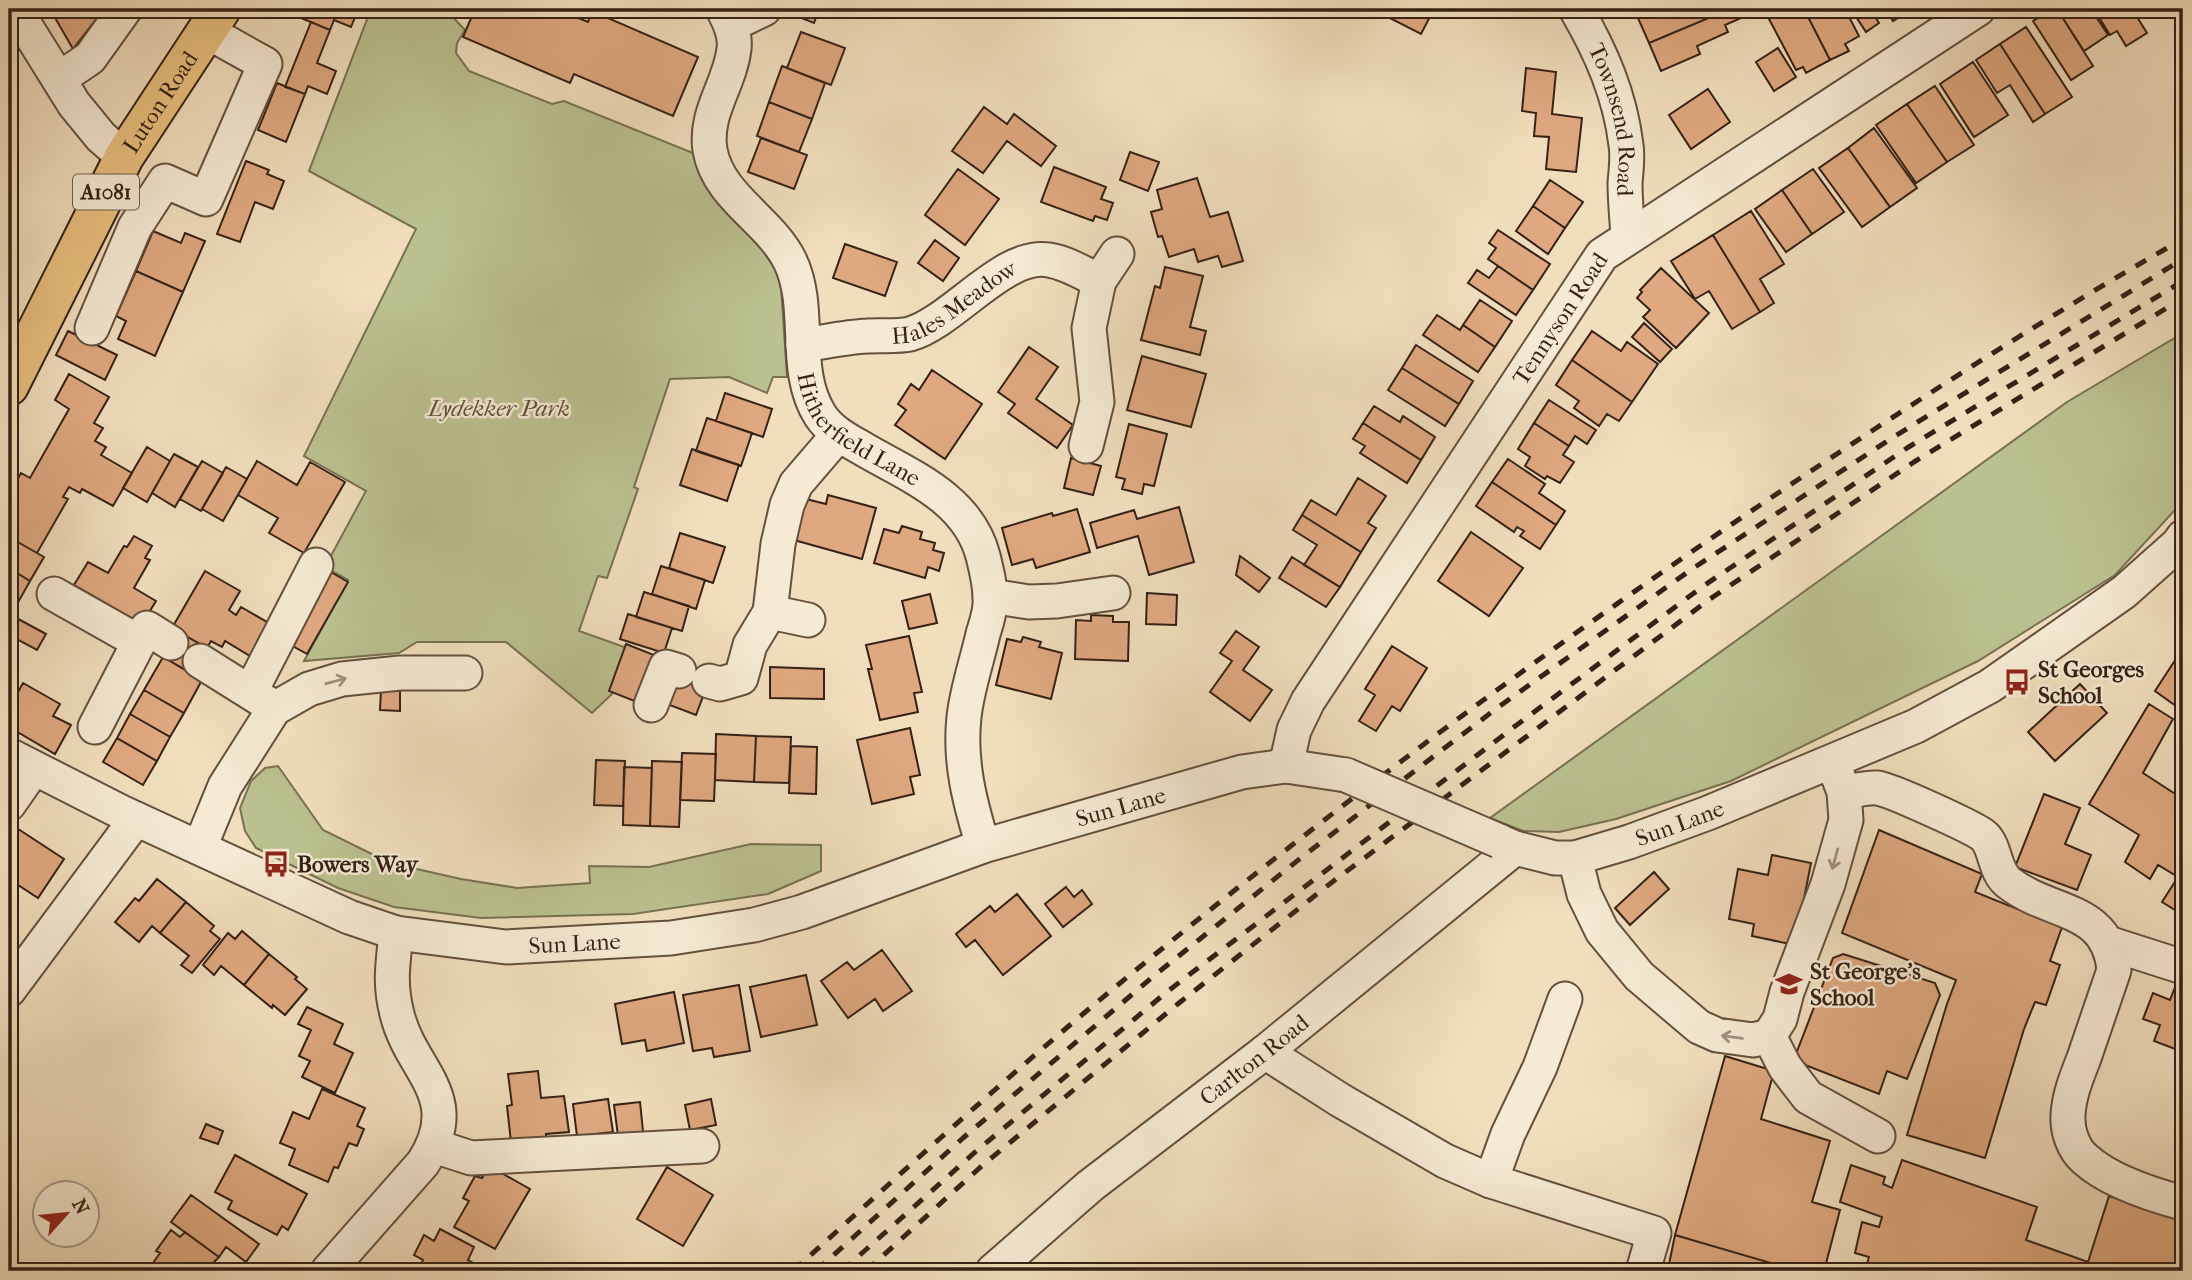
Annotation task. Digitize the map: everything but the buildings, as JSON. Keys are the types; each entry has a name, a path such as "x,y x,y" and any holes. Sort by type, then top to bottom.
{"main road":[{"name":"Luton Road","path":"9,386 124,157 214,20"}],"street":[{"path":"59,79 90,58 125,9"},
{"path":"727,17 764,9"},
{"name":"Townsend Road","path":"1576,9 1595,41 1620,110 1626,148 1628,237"},
{"name":"Tennyson Road","path":"1286,766 1294,730 1308,701 1602,255 1978,9"},
{"name":"Hitherfield Lane","path":"727,17 734,50 711,118 710,153 730,190 775,237 790,261 797,281 807,384 813,400 821,416 838,435 940,492 958,510 982,552 990,605 964,713 963,764 968,794 983,846"},
{"path":"92,328 135,228 165,181 205,199 265,64 214,20"},
{"path":"16,25 59,79 74,104 101,137 124,157"},
{"name":"Hales Meadow","path":"803,345 865,336 909,334 940,319 1009,269 1029,262 1047,260 1069,266 1108,268 1089,328 1097,402 1086,446"},
{"path":"651,705 666,667 710,677 750,645 770,612 778,544 787,505 796,484 838,435"},
{"name":"Sun Lane","path":"21,762 129,816 349,917 396,933 506,947 671,937 754,925 802,912 983,846 1242,772 1286,766 1346,775 1507,845 1555,858 1576,858 1709,813 1916,726 1990,686 2124,592 2183,537"},
{"path":"200,847 263,700 316,565"},
{"path":"990,596 1029,602 1113,593"},
{"path":"54,594 155,642 94,727"},
{"path":"770,612 808,620"},
{"path":"200,660 263,700 342,679 400,673 465,673"},
{"path":"1576,858 1584,894 1602,931 1639,976 1699,1027 1717,1035 1753,1040 1769,1037 1780,1019 1787,992 1828,884 1846,820 1844,792 1831,760"},
{"path":"9,804 21,762"},
{"path":"1844,792 1877,788 1969,827 1986,837 1997,868 2008,883 2089,922 2101,932 2112,953 2113,970 2071,1094 2068,1116 2070,1132 2075,1146 2084,1158 2105,1174 2183,1203"},
{"path":"9,959 129,816"},
{"path":"9,990 129,816"},
{"name":"Carlton Road","path":"993,1271 1090,1186 1265,1052 1507,845"},
{"path":"328,1271 423,1163 434,1146 439,1127 437,1097 397,1017 390,981 396,933"},
{"path":"2108,943 2183,967"},
{"path":"1491,1181 1508,1134 1540,1067 1565,999"},
{"path":"1769,1037 1785,1067 1808,1097 1878,1136"},
{"path":"1265,1052 1340,1100 1446,1161 1491,1181 1654,1233 1643,1271"},
{"path":"434,1146 471,1158 702,1146"}],"green space":[{"name":"Lydekker Park","path":"371,9 445,9 465,30 457,43 456,53 469,71 552,104 564,101 693,153 709,190 753,236 776,270 781,286 787,377 773,377 767,393 729,377 670,379 634,487 638,489 607,578 598,576 579,631 630,649 612,694 592,713 506,642 417,642 399,653 304,661 348,580 326,565 366,491 304,456 416,229 309,171"},
{"path":"2183,333 2183,492 2175,510 2115,575 1978,661 1731,781 1616,819 1559,832 1523,831 1490,818 2067,402"},
{"path":"278,766 323,830 390,863 461,879 517,888 590,883 589,866 649,867 751,844 821,845 821,871 768,894 633,914 481,918 394,907 338,888 256,848 245,831 240,808 251,781 265,768"}],"railway":[{"path":"793,1271 1102,998 1305,835 1467,712 1715,536 1846,448 2037,326 2183,239"},
{"path":"816,1271 963,1138 1155,975 1302,857 1497,708 1692,569 1895,436 2183,259"},
{"path":"842,1271 974,1153 1168,991 1702,587 1907,448 2183,281"},
{"path":"866,1271 984,1164 1179,1003 1331,883 1710,599 1914,462 2183,298"}],"place":[{"name":"St Georges School","path":"2017,682"},
{"name":"Bowers Way","path":"276,864"},
{"name":"St George's School","path":"1789,984"}]}
